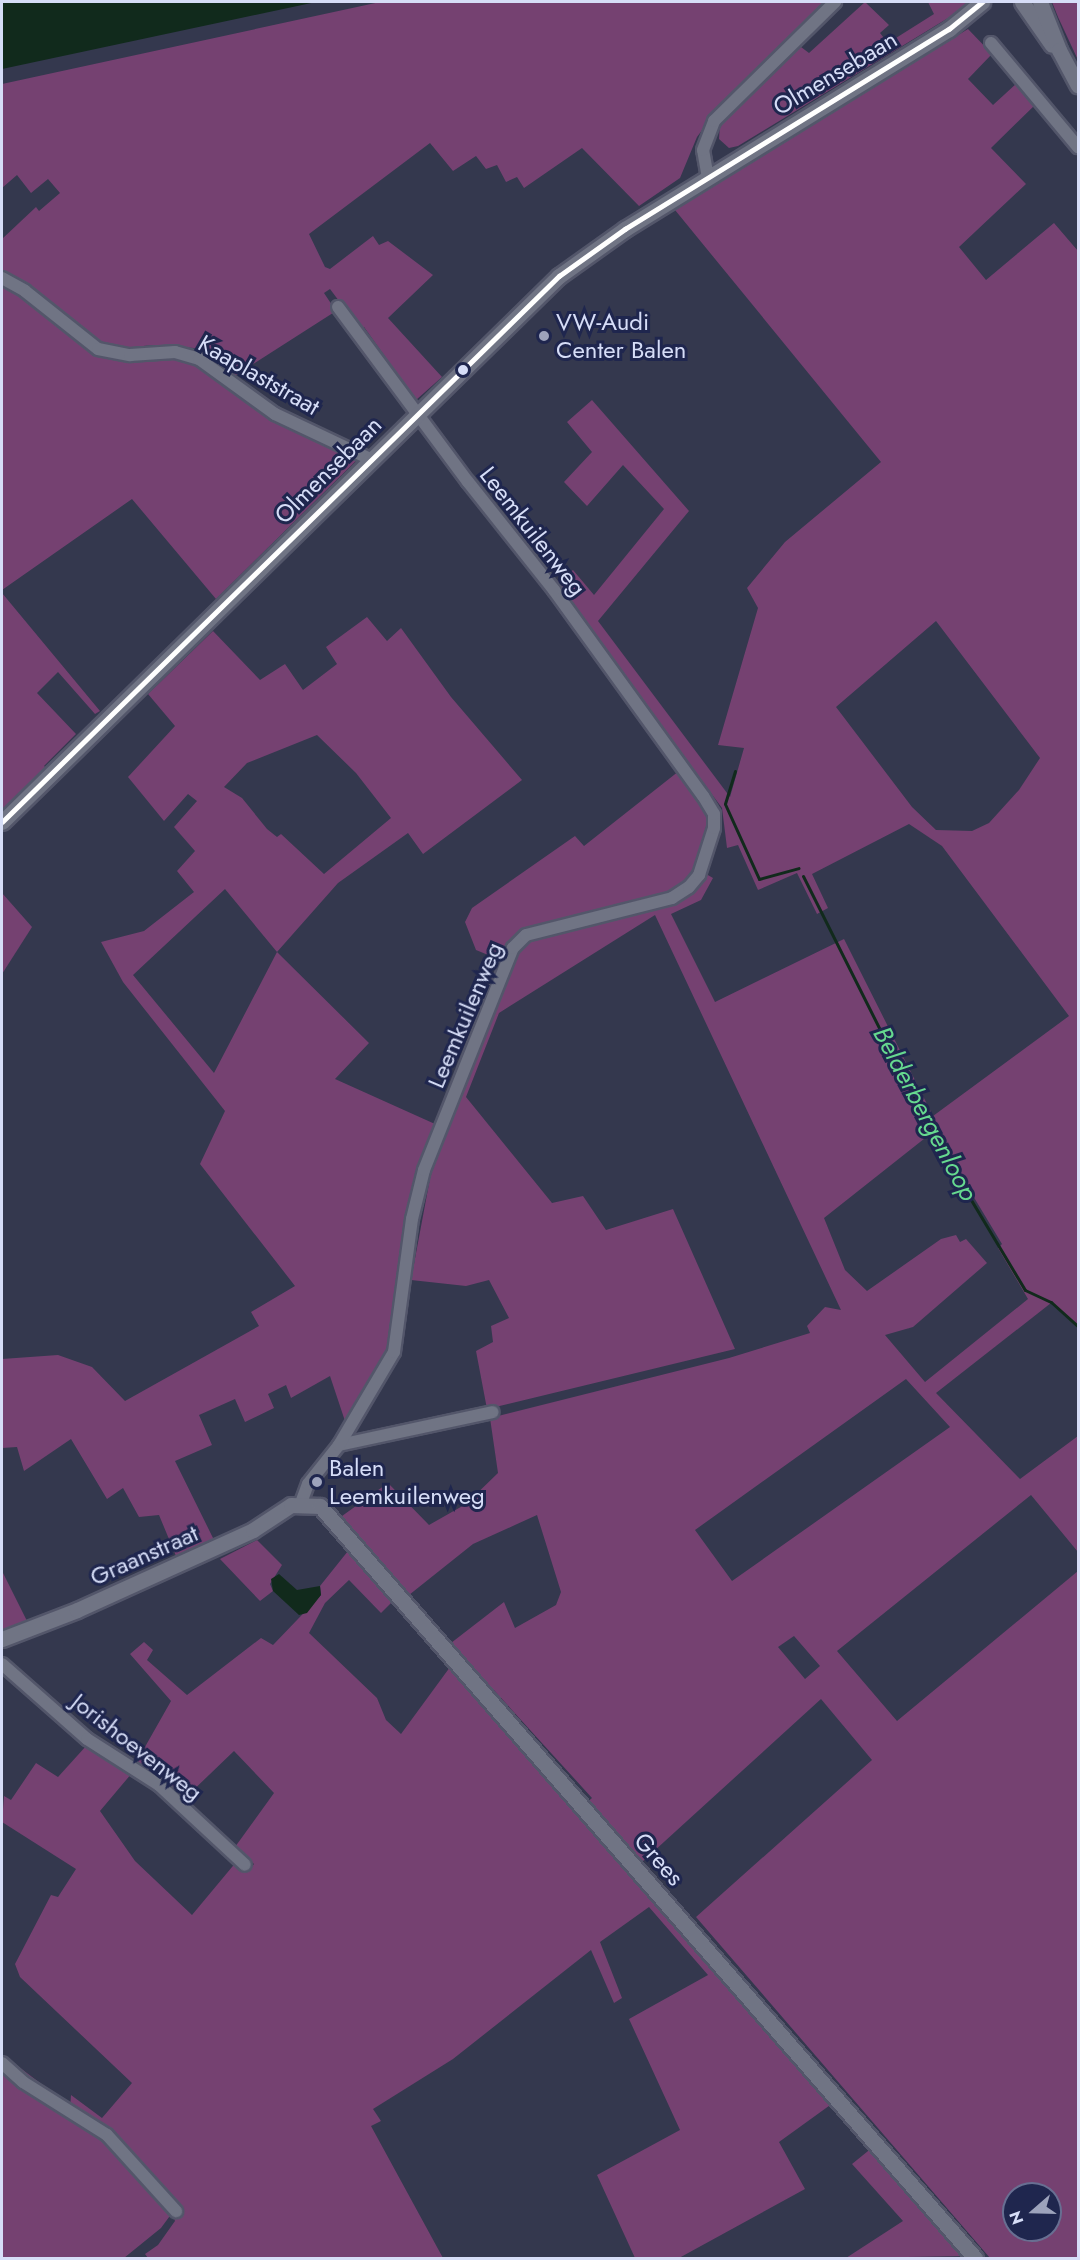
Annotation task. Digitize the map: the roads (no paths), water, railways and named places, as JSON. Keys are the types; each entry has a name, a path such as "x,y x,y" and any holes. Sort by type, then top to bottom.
{"street":[{"name":"Olmensebaan","path":"708,178 703,150 714,121 835,2"},
{"name":"Olmensebaan","path":"2,822 559,276 625,229 941,34 982,2"},
{"path":"1022,2 1059,50"},
{"path":"1040,2 1059,50 1078,85"},
{"path":"991,43 1078,147"},
{"name":"Kaaplaststraat","path":"2,278 25,291 98,349 130,355 175,352 199,359 275,414 370,459"},
{"name":"Leemkuilenweg","path":"301,1503 308,1484 339,1445 394,1352 412,1219 424,1170 513,948 526,935 672,898 689,887 699,875 714,828 714,814 697,787 548,581 338,307"},
{"path":"339,1445 493,1412"},
{"name":"Graanstraat","path":"2,1639 88,1605 253,1530 301,1503"},
{"name":"Grees","path":"301,1503 325,1510 975,2259"},
{"name":"Jorishoevenweg","path":"2,1664 87,1739 159,1785 245,1865"},
{"path":"2,2063 23,2082 107,2135 176,2211"}],"waterway":[{"name":"Belderbergenloop","path":"735,771 725,804 759,879 799,868"},
{"name":"Belderbergenloop","path":"803,876 934,1138 1025,1290 1051,1302 1078,1326"}],"place":[{"name":"VW-Audi Center Balen","path":"544,336"},
{"name":"Balen Leemkuilenweg","path":"317,1482"}]}
